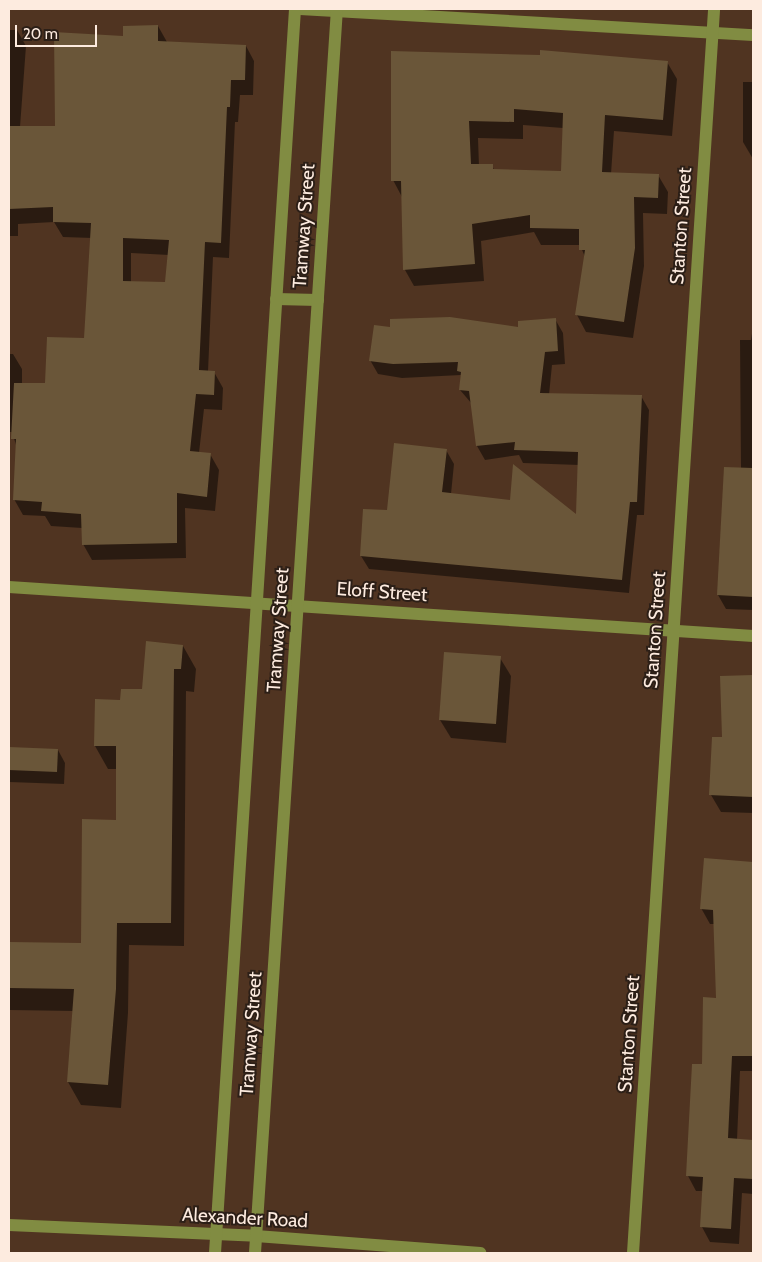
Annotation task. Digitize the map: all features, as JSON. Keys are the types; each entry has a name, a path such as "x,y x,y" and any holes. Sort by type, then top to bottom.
{"street":[{"name":"Tramway Street","path":"215,1253 259,604 295,9"},
{"path":"300,9 753,35"},
{"name":"Stanton Street","path":"633,1253 714,9"},
{"name":"Tramway Street","path":"255,1253 337,10"},
{"path":"276,299 318,300"},
{"name":"Eloff Street","path":"9,587 753,636"},
{"name":"Alexander Road","path":"9,1225 256,1236 480,1253"}],"building":[{"path":"158,25 158,41 246,45 245,80 231,80 230,107 227,107 221,243 205,242 199,370 215,371 214,395 196,394 190,451 211,453 207,497 177,493 177,543 82,545 81,514 41,511 42,502 13,500 16,439 11,439 14,383 45,383 47,337 84,338 91,223 53,222 53,207 9,209 9,126 55,126 54,32 123,36 123,26","holes":["123,238 169,240 165,282 123,281"]},
{"path":"540,50 668,61 663,120 605,115 602,172 659,174 658,198 634,197 635,248 624,322 575,315 585,250 579,250 579,229 530,228 530,215 472,224 475,264 403,270 401,181 391,181 391,51 540,55","holes":["514,109 563,113 561,171 493,169 493,164 471,164 469,121 514,122"]},
{"path":"450,317 518,327 518,321 556,318 558,351 545,352 540,393 642,395 637,502 630,502 622,580 360,556 363,509 387,510 394,443 447,449 442,492 510,500 513,464 576,514 578,452 514,450 515,442 476,446 469,391 459,390 461,372 457,371 458,362 393,364 369,361 374,325 390,327 390,319"},
{"path":"724,467 753,468 753,597 717,595"},
{"path":"146,641 183,645 181,669 174,669 171,923 117,923 116,989 108,1085 67,1082 74,989 9,988 9,942 81,943 82,819 116,820 116,746 94,746 95,699 120,700 121,689 142,689"},
{"path":"444,652 501,656 496,724 439,720"},
{"path":"753,675 753,797 709,795 712,737 722,737 720,676"},
{"path":"9,747 58,749 57,772 9,770"},
{"path":"704,858 753,862 753,1056 732,1056 728,1138 753,1140 753,1179 734,1178 731,1229 700,1227 703,1177 686,1176 692,1064 702,1064 703,997 716,998 713,910 700,909"}]}
